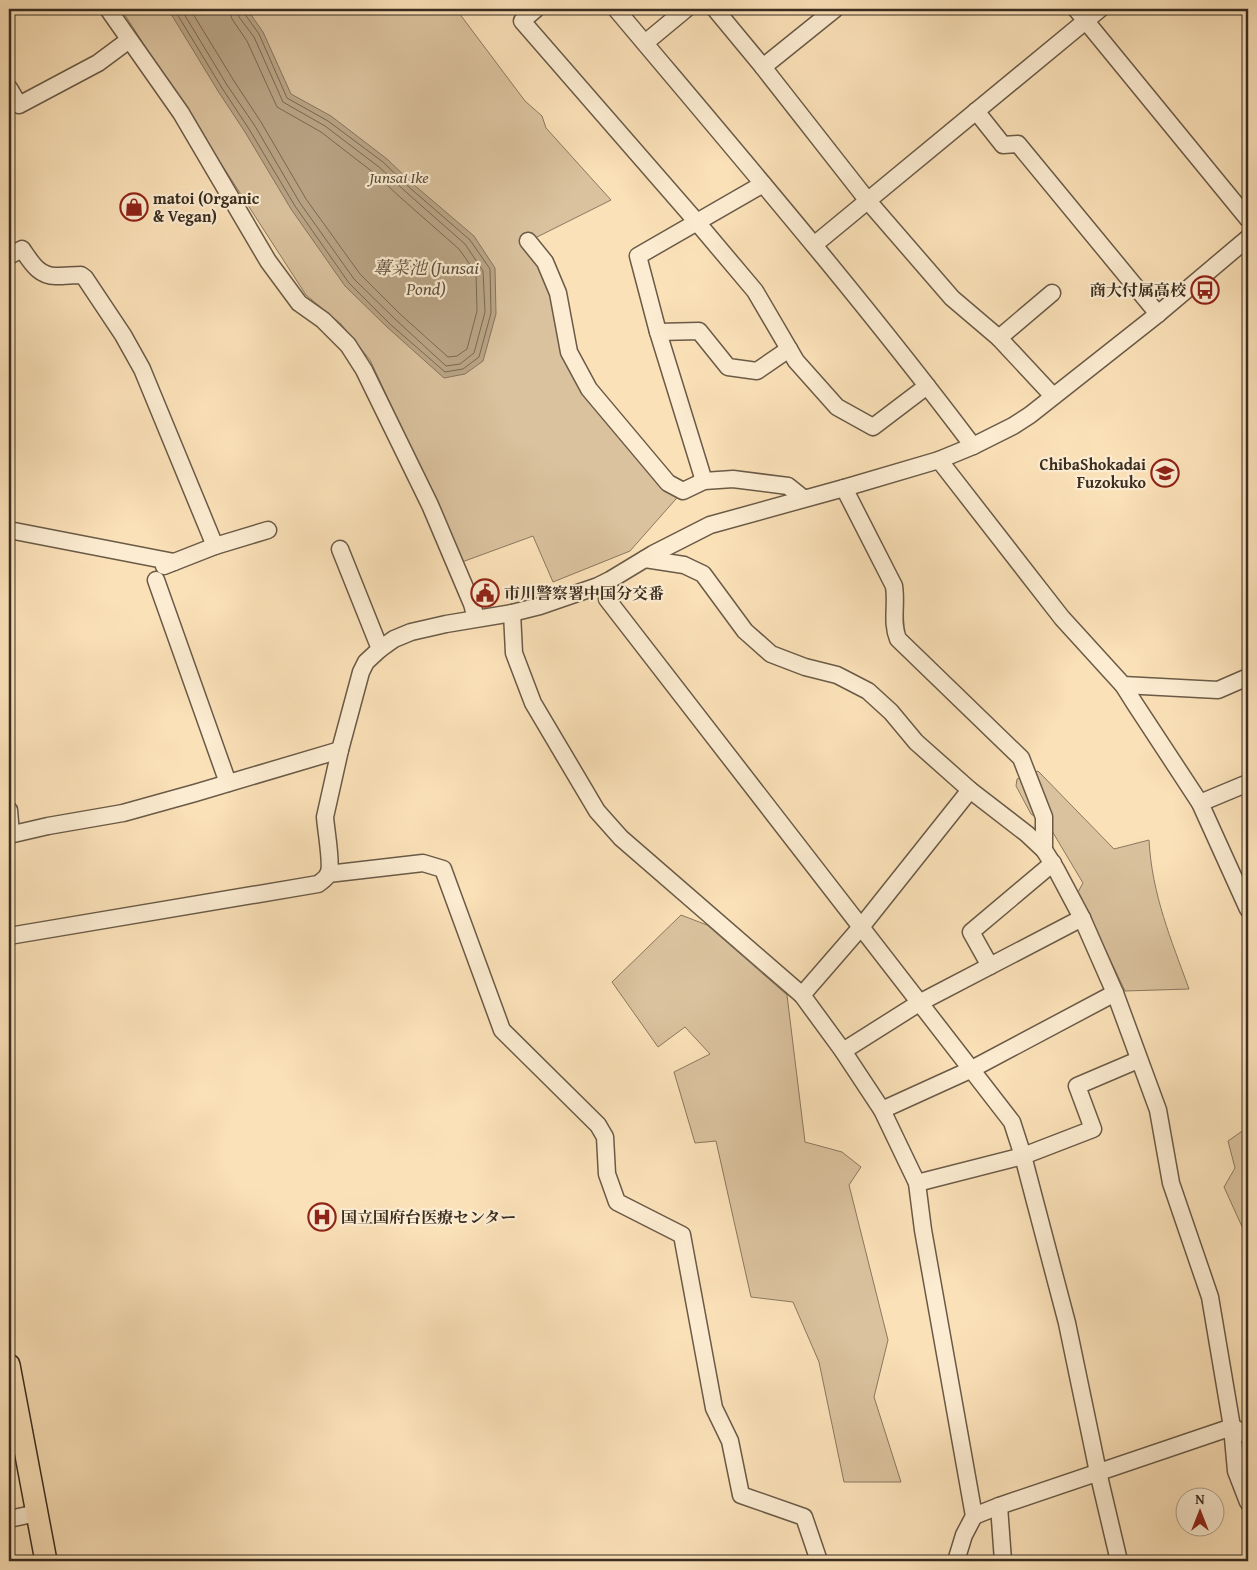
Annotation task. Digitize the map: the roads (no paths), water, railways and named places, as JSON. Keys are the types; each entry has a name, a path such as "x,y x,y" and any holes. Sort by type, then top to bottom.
{"main road":[{"path":"9,1365 46,1561"}],"street":[{"path":"108,9 181,113 268,261 299,303 323,320 348,345 364,370 430,506 472,604 476,618"},
{"path":"536,9 522,21 755,291 796,361 836,407 873,427 928,386"},
{"path":"616,9 814,245 928,386 973,446"},
{"path":"644,42 686,9"},
{"path":"715,9 868,200 952,298 998,338 1053,396"},
{"path":"763,67 836,9"},
{"path":"814,245 976,111 1081,15 1100,9"},
{"path":"1081,15 1248,219"},
{"path":"9,88 18,106 98,63 129,40"},
{"path":"976,111 1003,145 1018,144 1158,314"},
{"path":"704,481 658,332 638,256 763,184"},
{"path":"9,936 318,884 328,874 330,864 326,817 340,750 361,672 366,662 394,639 411,632 540,606 598,586 710,525 939,460 973,446 1013,426 1053,396 1158,314 1248,238"},
{"path":"528,241 545,262 558,293 569,352 589,389 668,483 683,491 704,481 733,479 788,486 803,498"},
{"path":"9,256 22,249 37,270 48,276 81,275 85,278 123,335 142,370 215,546"},
{"path":"998,338 1052,293"},
{"path":"658,332 699,330 728,367 757,370 789,349"},
{"path":"939,460 1062,618 1124,685 1134,704 1200,803 1248,909"},
{"path":"844,488 894,586 896,598 894,629 898,639 1021,758 1044,817 1048,856"},
{"path":"9,530 174,562"},
{"path":"228,783 155,581 158,569 215,546 268,530"},
{"path":"340,549 380,649"},
{"path":"645,559 684,565 703,574 746,631 771,654 805,667 837,675 868,691 891,712 916,742 970,790 1027,834 1048,856 1082,918 1115,993 1138,1060 1158,1110 1171,1182 1210,1298 1232,1427 1236,1471 1248,1502"},
{"path":"607,599 1012,1122 1024,1156 1067,1322 1098,1472 1120,1561"},
{"path":"512,613 514,653 533,703 597,811 621,838 802,995 843,1051 882,1110 917,1183 925,1239 974,1516 964,1535 956,1561"},
{"path":"1124,685 1218,690 1248,677"},
{"path":"9,810 10,834 123,813 340,750"},
{"path":"1200,803 1248,783"},
{"path":"802,995 862,927 970,790"},
{"path":"990,966 971,932 1048,856"},
{"path":"328,874 423,863 443,870 502,1030 598,1125 605,1137 607,1174 617,1202 682,1235 714,1408 730,1441 741,1495 804,1517 819,1561"},
{"path":"843,1051 918,1003 1082,918"},
{"path":"882,1110 970,1070 1115,993"},
{"path":"917,1183 1024,1156 1093,1129 1077,1086 1138,1060"},
{"path":"974,1516 1232,1427 1248,1435"},
{"path":"999,1506 1003,1561"},
{"path":"9,1519 37,1513"}],"water":[{"name":"蓴菜池 (Junsai Pond)","path":"168,9 247,9 263,32 291,94 331,116 387,159 474,236 495,268 496,314 483,361 465,374 444,378 345,286 291,209"}],"place":[{"name":"matoi (Organic & Vegan)","path":"134,207"},
{"name":"商大付属高校","path":"1205,290"},
{"name":"ChibaShokadai Fuzokuko","path":"1165,473"},
{"name":"市川警察署中国分交番","path":"485,593"},
{"name":"国立国府台医療センター","path":"322,1217"}],"park label":[{"name":"Junsai Ike","path":"399,177"}]}
